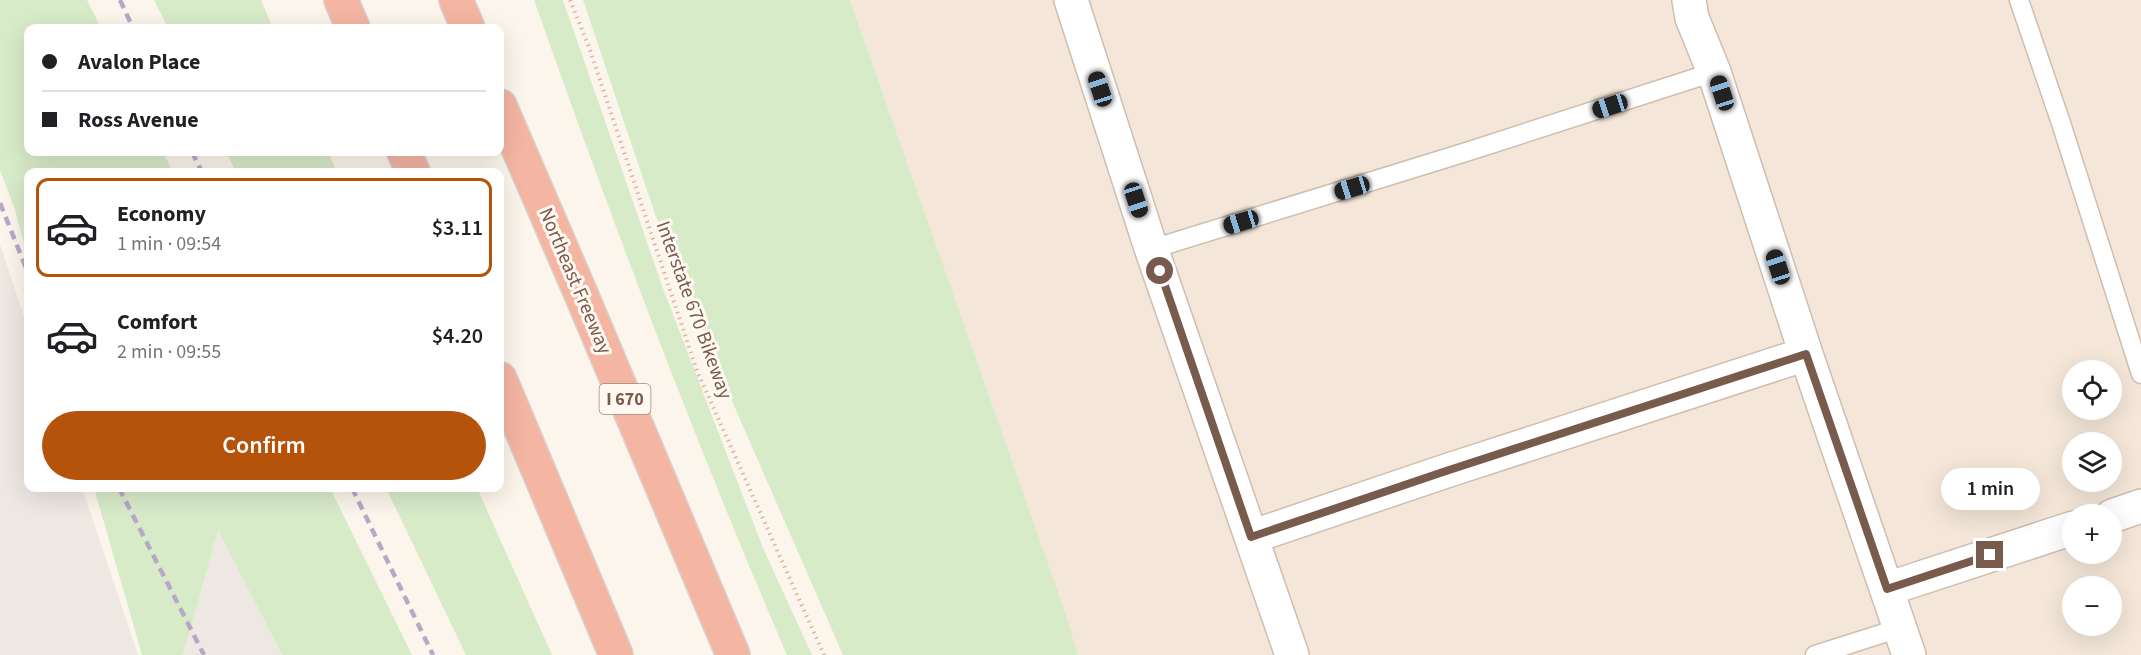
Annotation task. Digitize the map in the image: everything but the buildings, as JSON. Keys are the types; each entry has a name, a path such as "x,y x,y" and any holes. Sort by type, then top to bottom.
{"highway":[{"path":"341,0 351,24"},
{"path":"456,0 466,24"},
{"path":"466,0 475,24"},
{"path":"504,110 515,144"},
{"name":"Northeast Freeway","path":"504,116 733,655"},
{"path":"504,389 616,655"}],"street":[{"path":"1071,0 1152,249 1292,655"},
{"path":"1689,0 1692,18 1714,72 1806,354 1905,641"},
{"path":"1251,537 1806,354"},
{"path":"2122,513 2141,506"},
{"path":"1887,589 2062,532"}],"lane":[{"path":"2019,0 2065,135 2141,374"},
{"path":"1152,249 1463,153 1714,72"},
{"path":"1815,655 1905,641"}],"path":[{"name":"Interstate 670 Bikeway","path":"570,0 589,46 697,371 824,655"}],"shaded area":[{"path":"850,0 2141,0 2141,655 1078,655 1067,617"},
{"path":"0,244 24,317 24,492 83,492 138,655 0,655"},
{"path":"218,529 282,655 183,655"}],"green space":[{"path":"0,0 87,0 99,24 24,24 24,156 165,156 171,168 24,168 24,244 15,210 0,170"},
{"path":"154,0 261,0 271,24 166,24"},
{"path":"534,0 563,0 664,291 763,548 812,655 787,655 719,493 655,330"},
{"path":"583,0 850,0 1067,617 1078,655 843,655 725,385 656,217"},
{"path":"228,156 330,156 335,168 234,168"},
{"path":"95,492 332,492 412,655 282,655 218,530 183,655 142,655"},
{"path":"388,492 479,492 552,655 466,655"}],"railway":[{"path":"120,0 131,24"},
{"path":"194,156 200,168"},
{"path":"0,203 24,263"},
{"path":"121,492 204,655"},
{"path":"354,492 433,655"}],"route":[{"path":"1160,271 1251,537 1806,354 1887,589 1990,555"}]}
